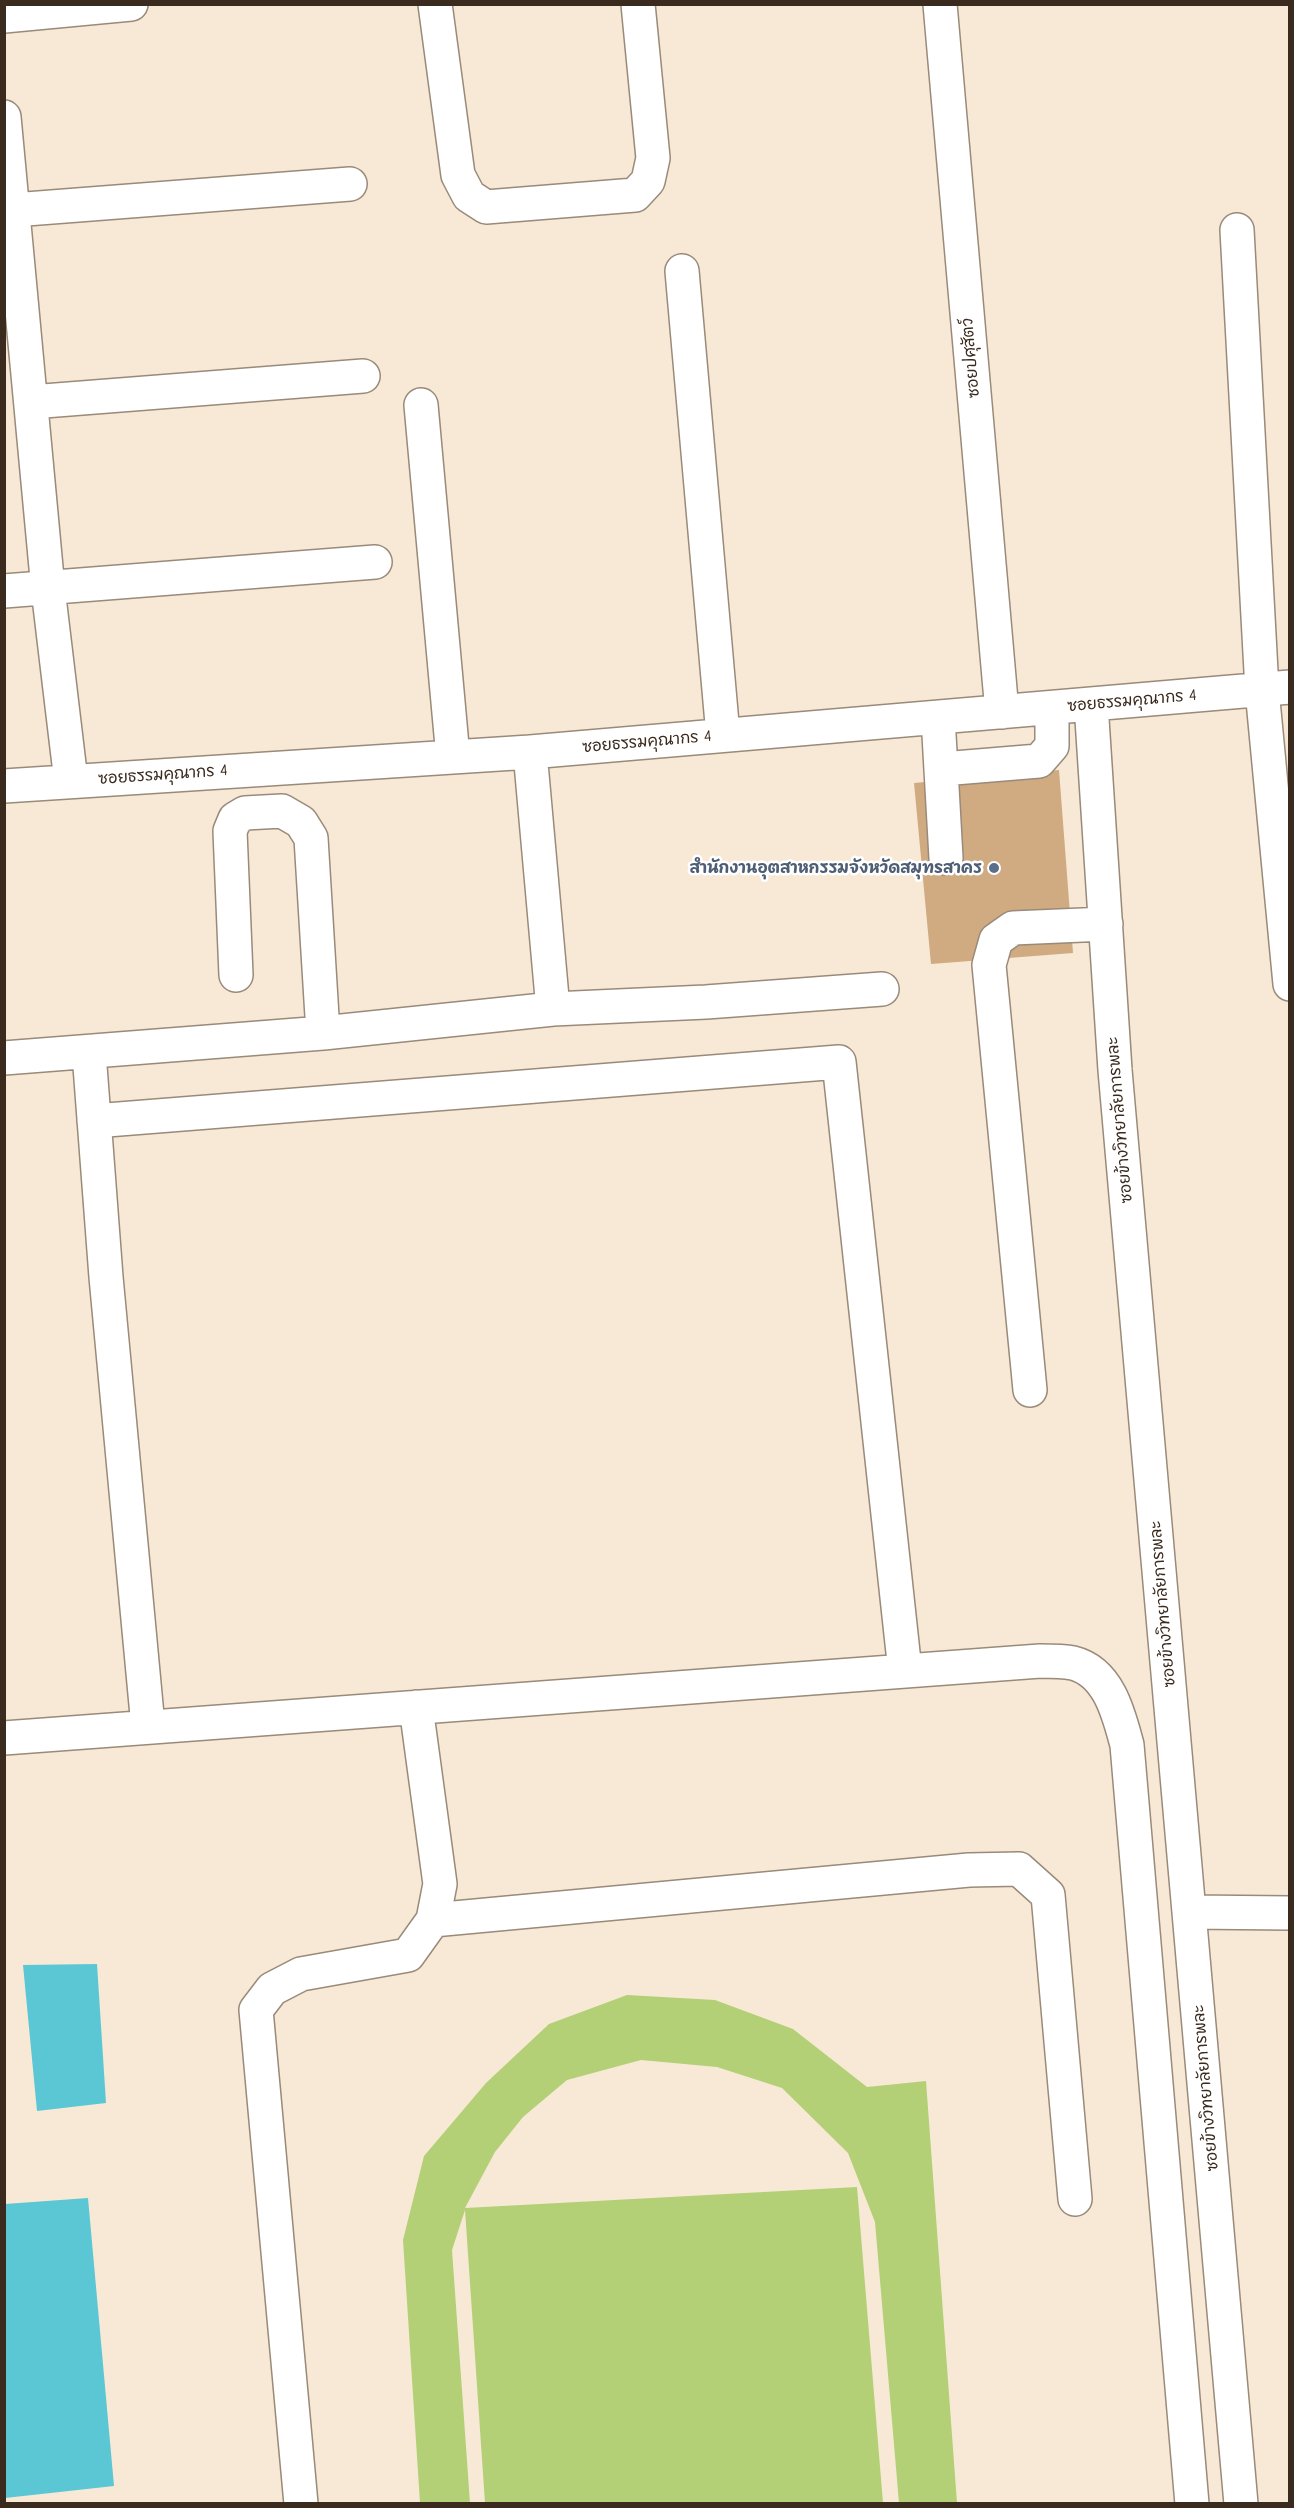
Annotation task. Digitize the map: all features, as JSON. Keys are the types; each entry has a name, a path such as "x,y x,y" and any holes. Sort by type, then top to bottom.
{"street":[{"path":"4,16 131,4"},
{"path":"435,4 458,175 469,196 486,207 635,195 648,182 653,158 638,4"},
{"name":"ซอยปศุสัตว์","path":"940,4 1002,712"},
{"path":"4,117 48,589 70,781"},
{"path":"13,210 350,184"},
{"path":"1237,230 1276,688 1290,984"},
{"path":"682,271 723,735"},
{"path":"31,402 363,376"},
{"path":"421,405 453,757"},
{"path":"4,591 375,562"},
{"name":"ซอยธรรมคุณากร 4","path":"4,786 530,752 1276,688"},
{"name":"ซอยข้างวิทยาลัยการพละ","path":"1091,704 1115,1070 1241,2504"},
{"path":"942,769 1040,761 1052,746 1053,708"},
{"path":"938,717 946,858"},
{"path":"530,752 553,1009"},
{"path":"236,975 230,831 235,819 245,813 282,811 301,822 311,838 323,1033"},
{"path":"1030,1390 989,965 996,940 1013,928 1106,924"},
{"path":"4,1058 323,1033 553,1009 706,1002 882,989"},
{"path":"89,1053 106,1277 148,1726"},
{"path":"94,1121 839,1062 905,1671"},
{"path":"4,1738 1040,1661 1074,1663 1098,1678 1118,1709 1127,1745 1192,2504"},
{"path":"302,2504 256,2010 272,1989 301,1974 408,1955 433,1920 440,1884 416,1707"},
{"path":"433,1920 969,1870 1019,1869 1048,1895 1075,2199"},
{"path":"1190,1912 1290,1913"}],"green space":[{"path":"627,1995 715,2000 793,2029 867,2087 926,2081 957,2503 899,2503 875,2222 848,2153 782,2088 717,2067 641,2060 567,2080 523,2117 495,2152 465,2208 857,2187 883,2503 485,2503 465,2210 452,2250 470,2503 420,2503 403,2240 424,2156 486,2083 549,2024"}],"water":[{"path":"97,1964 106,2103 37,2111 23,1965"},
{"path":"88,2198 114,2486 5,2498 5,2204"}],"building":[{"name":"สำนักงานอุตสาหกรรมจังหวัดสมุทรสาคร","path":"1059,770 1073,953 931,964 914,783"}],"place":[{"name":"สำนักงานอุตสาหกรรมจังหวัดสมุทรสาคร","path":"994,868"}]}
